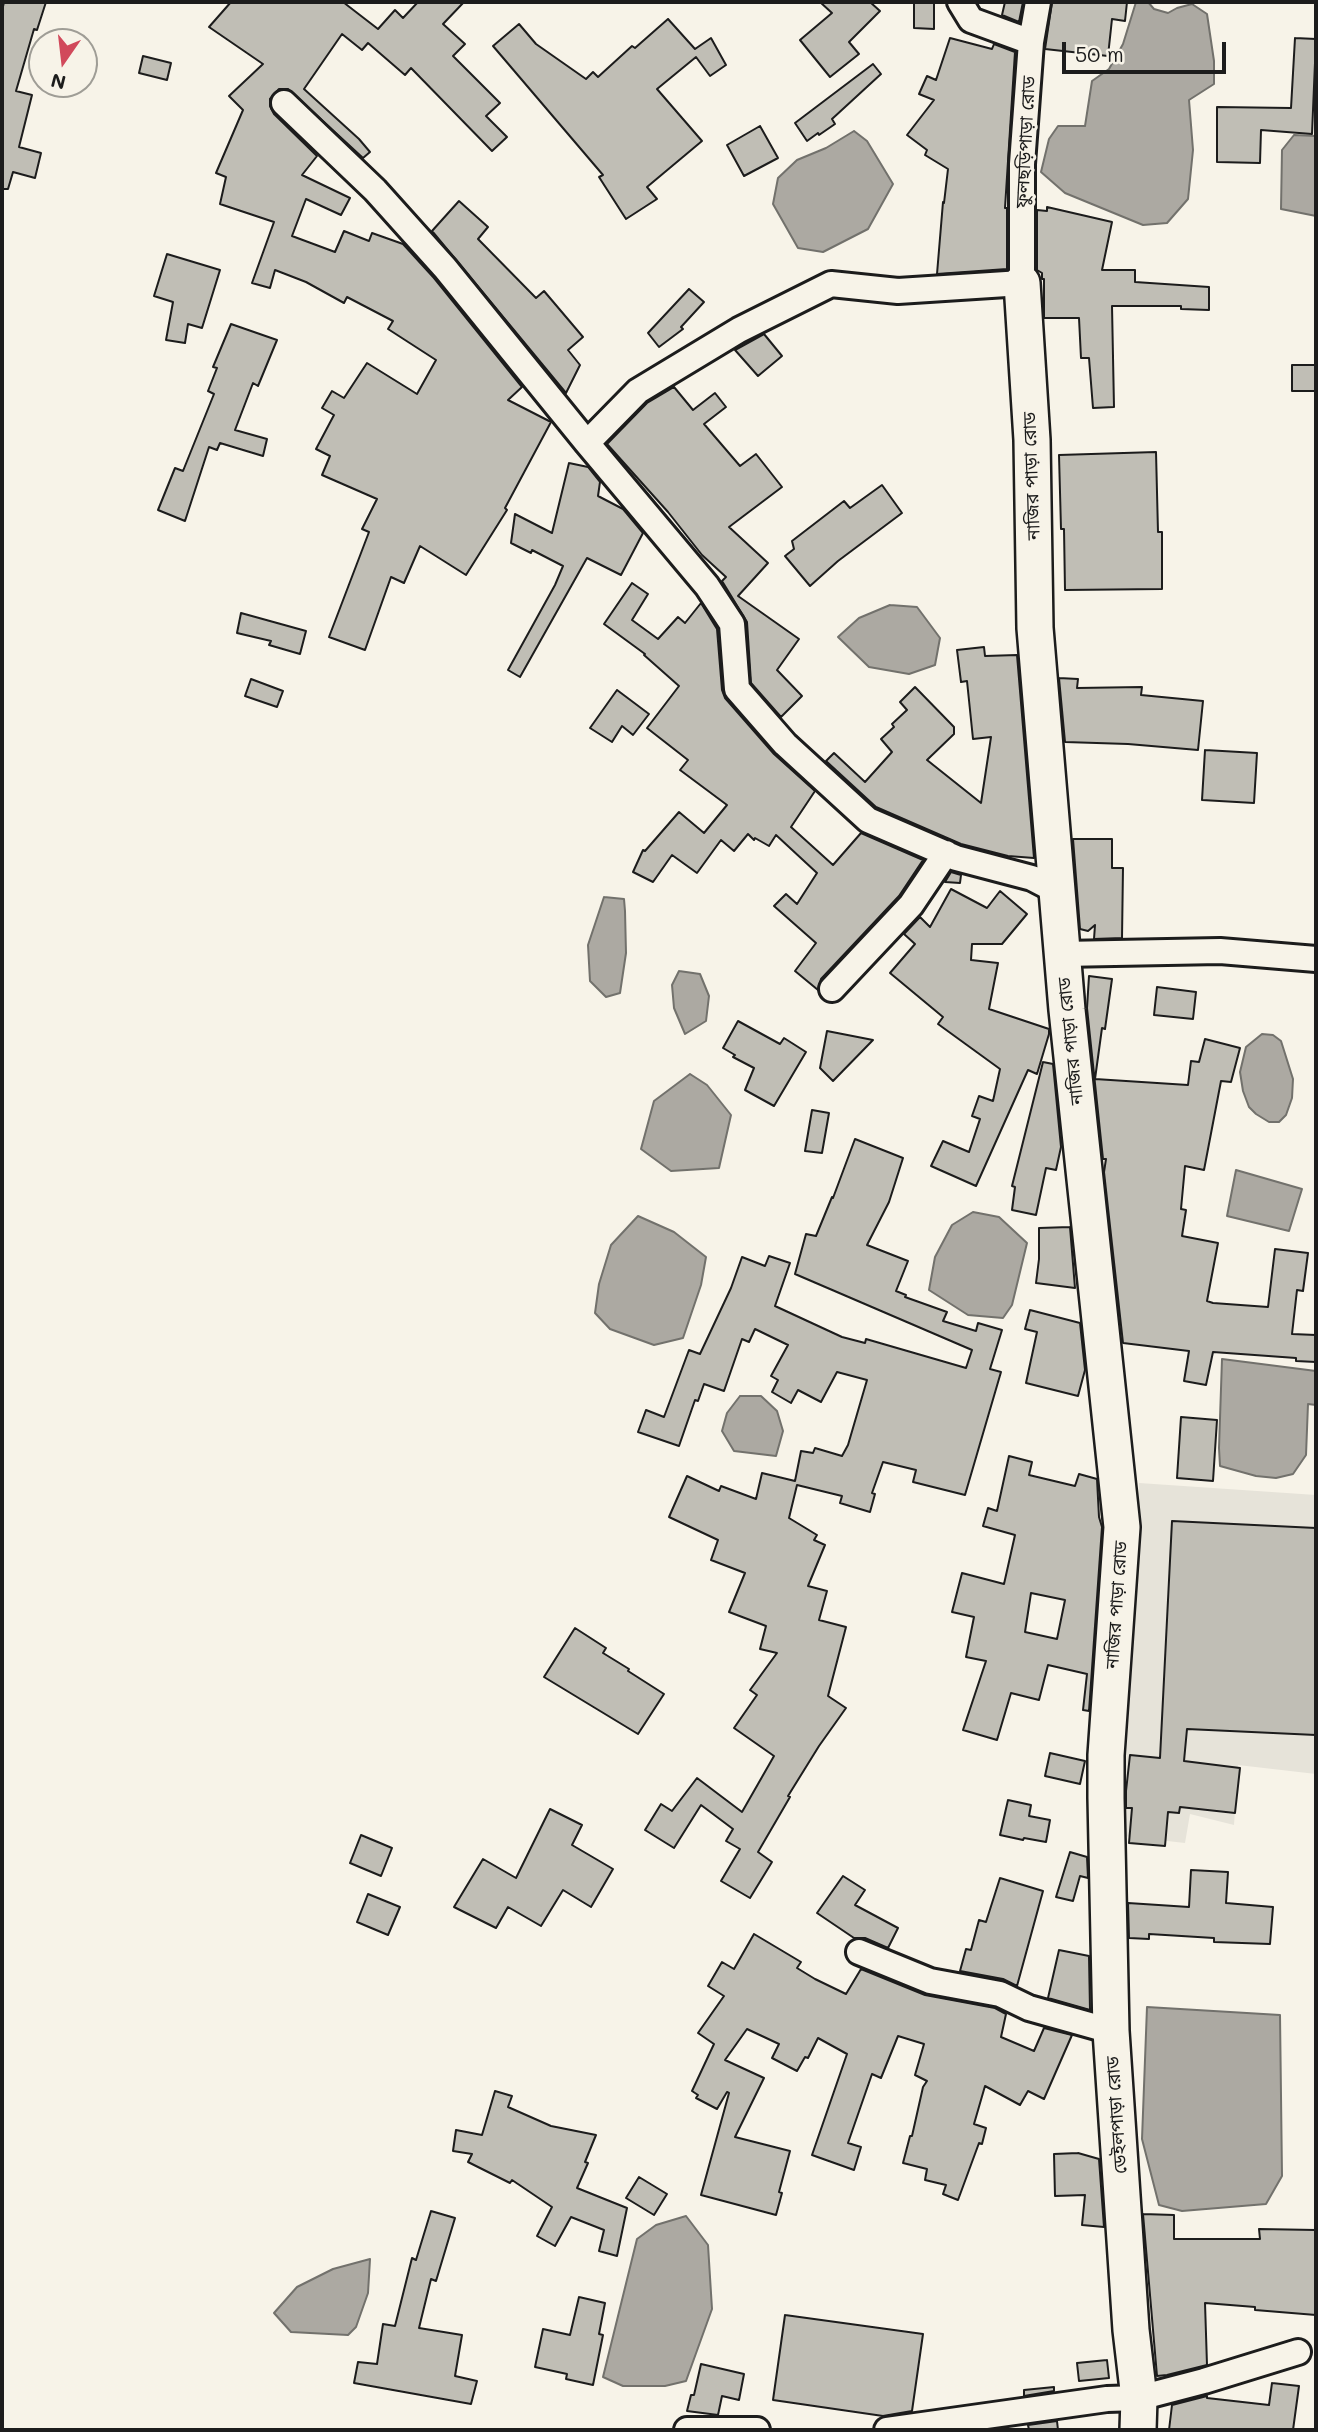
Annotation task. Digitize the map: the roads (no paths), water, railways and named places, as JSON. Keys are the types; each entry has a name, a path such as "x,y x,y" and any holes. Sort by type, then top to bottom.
{"main road":[{"name":"নাজির পাড়া রোড","path":"1022,283 1032,440 1035,628 1062,954 1122,1527 1105,1798"},
{"name":"ডেইলপাড়া রোড","path":"1105,1798 1111,2031 1139,2414"}],"street":[{"path":"960,2 971,20 1031,42"},
{"name":"ফুলছড়িপাড়া রোড","path":"1022,283 1022,164 1031,42 1038,2"},
{"path":"284,103 374,190 445,268 707,586 732,624 737,689 786,744 868,821 946,853 1032,878 1057,891"},
{"path":"587,443 638,391 739,330 831,284 898,291 1022,283"},
{"path":"832,989 911,905 946,853"},
{"path":"1062,954 1220,951 1316,959"},
{"path":"859,1952 930,1981 1000,1994 1029,2008 1111,2031"},
{"path":"887,2430 1107,2399 1139,2414 1204,2381 1298,2352"},
{"path":"687,2430 757,2430"}]}
